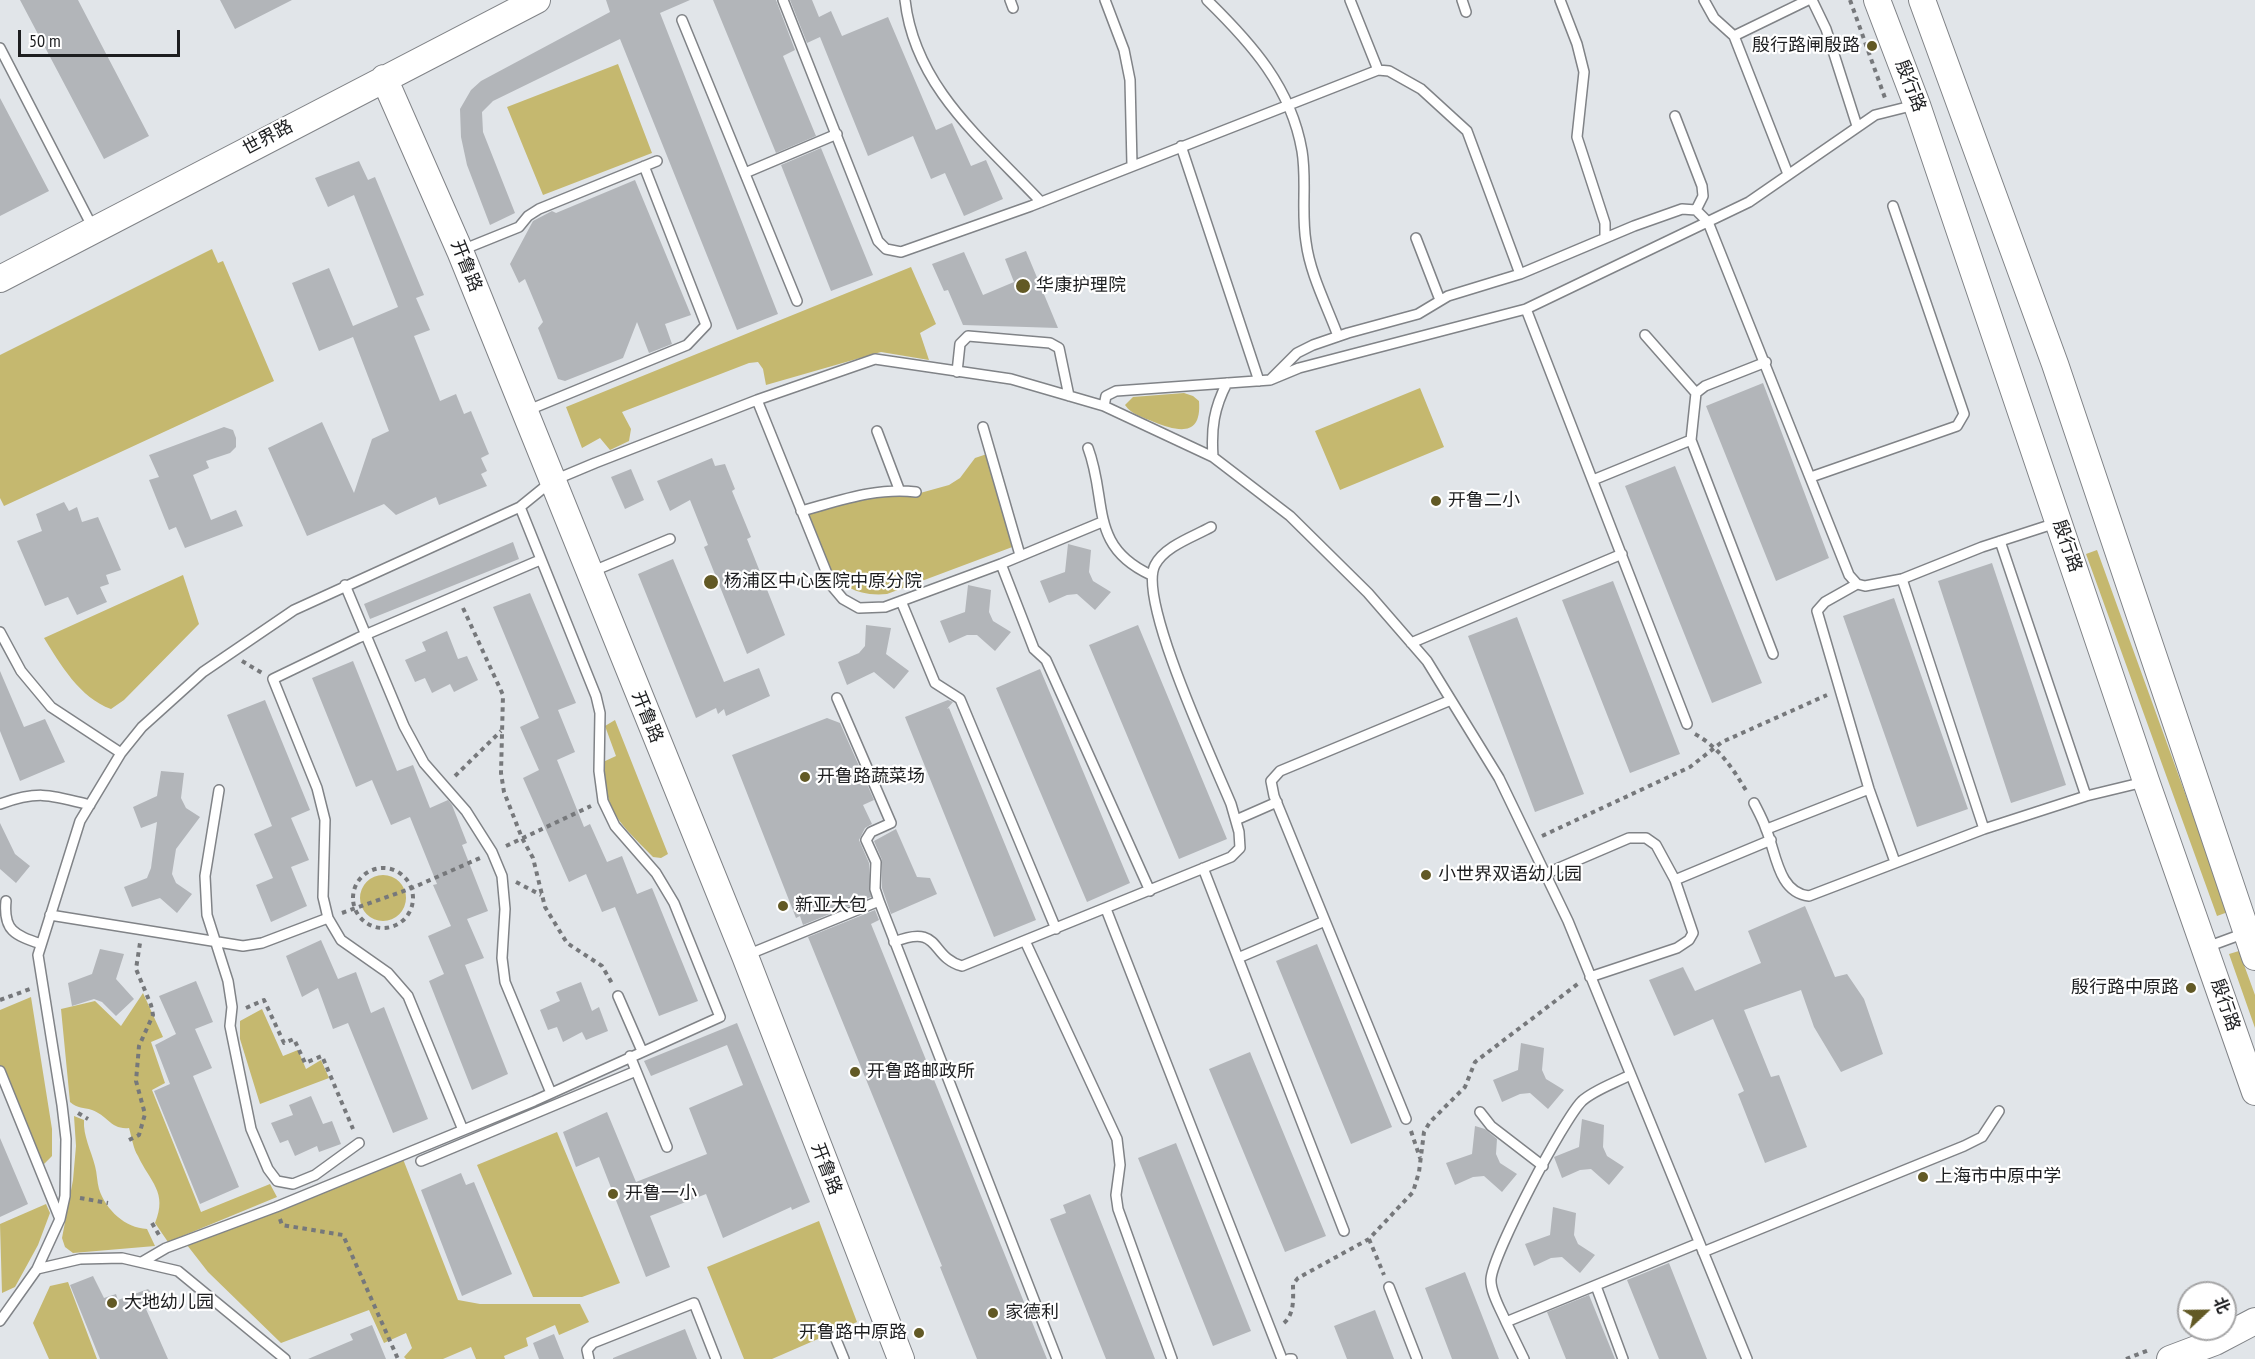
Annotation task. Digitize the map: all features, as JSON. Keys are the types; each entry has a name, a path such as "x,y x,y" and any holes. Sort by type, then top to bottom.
{"main road":[{"name":"世界路","path":"0,279 537,0"},
{"name":"殷行路","path":"1878,0 1917,105 2146,782 2255,1092"},
{"path":"1922,0 2055,364 2255,957"},
{"name":"开鲁路","path":"384,78 460,251 745,956 902,1359"},
{"path":"2170,1359 2215,1342 2255,1321"}],"lane":[{"path":"783,0 878,241 886,249 901,252 1041,202 1378,70 1389,71 1421,90 1467,131 1520,274"},
{"path":"906,0 916,48 932,82 957,114 1041,202"},
{"path":"1105,0 1124,50 1130,80 1131,165"},
{"path":"1207,0 1268,65 1290,105 1302,151 1305,240 1309,260 1338,336"},
{"path":"1350,0 1378,70"},
{"path":"1462,0 1466,12"},
{"path":"1560,0 1584,72 1577,137 1605,223 1605,238"},
{"path":"1704,0 1714,18 1734,36 1788,174"},
{"path":"1734,36 1810,0 1826,29 1857,126"},
{"path":"682,20 797,300"},
{"path":"0,48 94,230"},
{"path":"1104,405 1106,396 1116,391 1270,380 1299,368 1526,309 1749,202 1875,115 1917,105"},
{"path":"1675,116 1702,186 1703,196 1696,210"},
{"path":"745,173 837,134"},
{"path":"1181,146 1259,381"},
{"path":"460,251 519,227 528,216 539,209 657,161"},
{"path":"524,412 678,349 693,340 706,326 644,166"},
{"path":"1811,477 1957,426 1962,421 1964,414 1893,206"},
{"path":"1270,380 1297,353 1338,336 1418,314 1440,300 1520,274 1682,209 1696,210 1708,222 1850,575 1857,584 1865,586 1902,579 2000,541 2058,522"},
{"path":"1416,238 1440,300"},
{"path":"1526,309 1687,724"},
{"path":"1645,335 1696,393"},
{"path":"957,372 960,344 968,336 1050,343 1059,348 1069,396"},
{"path":"1,1314 37,1269 60,1219 65,1196 66,1139 38,955 80,821 121,753 142,727 203,672 294,610 520,507 552,482 757,400 876,359 1011,379 1104,405 1213,457 1290,516 1368,593 1427,661 1499,778 1568,921 1747,1359"},
{"path":"1766,362 1705,386 1696,393 1691,440 1773,654"},
{"path":"1213,457 1211,433 1213,417 1227,383"},
{"path":"757,400 832,586 843,599 859,608 885,607 1001,564 1102,522"},
{"path":"983,427 1020,555"},
{"path":"877,431 899,489"},
{"path":"1593,480 1691,440"},
{"path":"1088,447 1096,469 1102,522 1116,551 1131,566 1151,575"},
{"path":"801,511 873,492 899,489 916,492"},
{"path":"142,1262 166,1248 276,1207 551,1093 720,1017 674,903 656,873 615,826 603,801 599,771 600,713 596,696 520,507"},
{"path":"894,942 913,935 925,936 952,964 962,966 1231,857 1240,848 1236,820 1164,638 1154,607 1151,575 1156,563 1167,551 1211,527"},
{"path":"589,573 670,539"},
{"path":"2000,541 2086,796"},
{"path":"1411,643 1622,554"},
{"path":"463,1130 408,996 388,973 341,940 328,918 322,897 324,820 317,789 273,679 457,595 540,560"},
{"path":"1001,564 1034,649 1046,660 1150,891"},
{"path":"1902,579 1984,829"},
{"path":"1857,584 1825,602 1817,611 1869,789 1895,862"},
{"path":"345,585 404,726 424,763 466,811 481,832 502,876 505,909 501,958 505,982 551,1093"},
{"path":"901,601 935,683 960,699 1056,929"},
{"path":"0,632 21,671 51,707 121,753"},
{"path":"837,698 891,824 871,832 866,840 876,861 875,889 879,902 1057,1359"},
{"path":"1406,1119 1277,802 1271,781 1280,771 1451,700"},
{"path":"1754,803 1767,829 1781,874 1791,889 1800,895 1809,896 1984,829 2086,796 2146,782"},
{"path":"219,789 205,876 207,915 228,981 230,1026 251,1129 268,1169 278,1180 292,1184 315,1175 359,1143"},
{"path":"1767,829 1869,789"},
{"path":"0,804 26,795 51,794 90,805"},
{"path":"1236,820 1277,802"},
{"path":"1545,874 1629,838 1646,838 1656,845 1675,880 1693,933 1689,940 1677,948 1590,977"},
{"path":"1675,880 1770,840"},
{"path":"1203,868 1344,1231"},
{"path":"6,901 4,916 9,927 19,937 41,944"},
{"path":"745,956 879,902"},
{"path":"1106,909 1282,1359"},
{"path":"50,915 143,932 214,940 243,946 262,943 328,918"},
{"path":"1238,958 1325,921"},
{"path":"2205,947 2247,932"},
{"path":"1026,941 1117,1138 1120,1165 1116,1195 1118,1209 1172,1359"},
{"path":"618,996 642,1051"},
{"path":"630,1056 667,1147"},
{"path":"0,1071 60,1219"},
{"path":"421,1161 636,1071"},
{"path":"1524,1359 1490,1282 1495,1261 1561,1129 1583,1101 1630,1075"},
{"path":"1506,1322 1964,1146 1982,1137 1999,1111"},
{"path":"1480,1112 1491,1126 1543,1166"},
{"path":"37,1269 80,1259 122,1258 178,1271 285,1359"},
{"path":"1596,1286 1623,1359"},
{"path":"1389,1287 1417,1359"},
{"path":"589,1359 587,1350 593,1343 694,1303 716,1359"},
{"path":"835,1337 844,1359"}],"path":[{"path":"1850,0 1890,112"},
{"path":"457,595 503,695 501,773 504,792 522,838 534,858 541,895 555,928 567,943 602,966 618,996"},
{"path":"229,653 273,679"},
{"path":"1530,842 1690,767 1714,746 1839,690"},
{"path":"1687,724 1693,733 1714,746 1728,761 1754,803"},
{"path":"443,787 501,730"},
{"path":"385,867 394,869 404,875 412,888 412,908 405,919 397,925 384,928 371,926 362,920 354,908 354,888 360,878 370,870 385,867"},
{"path":"502,876 541,895"},
{"path":"354,908 412,888"},
{"path":"129,1140 139,1135 145,1114 136,1081 139,1046 153,1015 152,1005 136,969 143,932"},
{"path":"1272,1332 1290,1318 1293,1284 1298,1278 1369,1239 1413,1192 1425,1132 1430,1122 1465,1087 1475,1062 1561,994 1590,977"},
{"path":"0,1000 42,985"},
{"path":"231,1015 264,1000 284,1043 294,1039 305,1063 322,1056 359,1143"},
{"path":"1406,1119 1421,1160"},
{"path":"65,1196 108,1203"},
{"path":"276,1207 282,1225 343,1236 398,1359"},
{"path":"1369,1239 1389,1287"}],"shaded area":[{"path":"618,64 652,153 543,195 507,107"},
{"path":"212,249 218,263 223,261 274,381 4,506 0,498 0,355"},
{"path":"911,267 936,324 920,333 929,360 881,352 766,385 763,369 758,362 749,363 622,412 631,429 629,441 610,450 600,438 582,448 566,407"},
{"path":"1420,388 1444,447 1340,490 1315,431"},
{"path":"1184,393 1199,401 1196,421 1186,429 1171,428 1154,422 1134,413 1125,405 1133,397"},
{"path":"987,454 1015,546 887,594 868,594 853,590 832,572 805,514 887,493 913,495 949,485 960,478 975,458"},
{"path":"2097,550 2228,912 2217,916 2086,554"},
{"path":"183,575 199,624 124,700 111,709 80,689 44,638"},
{"path":"615,720 668,854 661,858 653,857 623,825 616,816 607,794 603,762 616,756 605,726"},
{"path":"383,875 399,882 406,898 399,914 383,921 367,914 360,898 367,882"},
{"path":"2239,951 2255,995 2255,1028 2229,954"},
{"path":"143,993 163,1037 151,1042 165,1083 152,1090 201,1212 270,1184 277,1197 168,1242 155,1223 160,1203 158,1195 136,1153 129,1128 113,1125 97,1112 78,1107 70,1102 61,1009 95,1001 121,1026"},
{"path":"31,997 52,1129 52,1156 43,1165 0,1067 0,1010"},
{"path":"262,1009 283,1056 298,1050 306,1069 321,1060 329,1078 260,1104 240,1039 240,1021"},
{"path":"74,1116 84,1120 99,1189 106,1204 124,1221 147,1229 155,1246 73,1253 65,1247 62,1238 73,1180 76,1146"},
{"path":"557,1132 620,1283 582,1297 533,1297 477,1165"},
{"path":"403,1159 458,1300 480,1304 580,1304 589,1322 559,1335 555,1325 526,1338 528,1346 504,1356 505,1359 476,1359 471,1347 443,1359 406,1359 404,1357 412,1348 406,1333 384,1343 369,1310 281,1343 208,1272 187,1245"},
{"path":"46,1204 50,1213 38,1245 15,1287 2,1293 0,1224"},
{"path":"819,1221 857,1322 772,1359 744,1359 707,1267"},
{"path":"68,1282 97,1359 49,1359 33,1323 50,1286"}],"building":[{"path":"20,0 78,0 149,136 104,159"},
{"path":"220,0 292,0 235,29"},
{"path":"606,0 690,0 660,13 778,314 737,330 620,39 493,101 482,112 483,132 515,213 490,225 467,165 461,137 460,109 471,90 481,81 610,12"},
{"path":"713,0 776,0 795,50 783,56 816,136 776,153"},
{"path":"790,0 812,0 819,17 831,11 842,36 888,17 936,130 952,123 971,166 986,160 1003,199 964,216 945,173 931,179 913,136 868,156 820,37 807,43"},
{"path":"0,98 49,191 0,216"},
{"path":"821,148 873,275 831,291 781,165"},
{"path":"359,161 368,180 375,177 424,295 416,298 430,330 414,336 440,401 456,394 464,414 471,411 489,454 481,458 487,471 481,474 487,486 439,505 436,497 396,515 384,504 307,536 268,448 322,422 354,493 372,439 389,431 353,337 319,351 292,283 329,268 353,326 398,307 354,195 328,207 315,178"},
{"path":"635,180 691,315 665,324 672,344 649,353 637,322 623,358 565,381 558,379 538,328 543,322 525,279 519,283 510,264 533,221 552,211 556,213"},
{"name":"华康护理院","path":"1026,251 1058,328 963,325 948,290 944,291 932,264 964,252 983,295 1014,282 1005,259"},
{"path":"1763,383 1829,558 1776,581 1706,406"},
{"path":"224,427 233,430 236,447 230,453 206,461 209,468 193,475 211,520 236,510 243,526 185,548 176,527 169,530 149,480 159,477 149,455"},
{"path":"712,458 715,466 725,464 735,489 732,491 751,537 747,539 785,635 747,654 704,547 708,545 690,500 670,511 657,481"},
{"path":"1675,466 1762,683 1712,703 1625,486"},
{"path":"631,469 644,500 625,509 611,477"},
{"path":"64,502 69,511 77,507 82,522 98,517 121,570 106,575 109,584 100,587 107,602 77,615 68,597 45,606 17,541 42,531 36,514"},
{"path":"513,542 519,559 370,619 364,604"},
{"path":"1068,544 1091,550 1089,572 1093,581 1111,592 1095,610 1077,594 1067,595 1049,603 1040,581 1065,572"},
{"path":"673,559 724,682 759,668 770,696 726,716 724,709 718,714 716,708 696,718 638,574"},
{"path":"1992,563 2066,785 2011,803 1938,581"},
{"path":"1613,581 1680,754 1630,773 1562,600"},
{"path":"968,585 991,590 989,612 993,621 1011,632 995,651 977,635 967,635 949,643 940,621 965,612"},
{"path":"530,593 576,703 558,710 575,752 557,760 584,827 590,824 607,862 622,856 637,894 652,888 698,1001 659,1016 615,907 602,912 586,874 569,882 523,778 539,770 520,727 539,718 493,607"},
{"path":"1894,598 1968,809 1917,827 1843,616"},
{"path":"1517,617 1584,794 1535,812 1468,636"},
{"path":"866,625 891,628 886,654 909,671 894,689 874,672 847,685 838,662 859,653 865,646"},
{"path":"1138,625 1227,839 1179,859 1089,645"},
{"path":"447,631 458,659 467,656 478,680 454,692 450,684 432,693 425,678 415,682 405,660 426,651 422,642"},
{"path":"353,661 397,771 413,765 430,808 448,800 452,805 467,843 462,845 488,911 467,919 484,958 465,965 508,1074 472,1090 429,981 444,974 428,936 451,926 433,885 437,884 410,817 391,825 372,780 356,787 312,678"},
{"path":"1040,669 1130,883 1087,902 996,688"},
{"path":"0,671 24,727 45,719 65,762 20,781 0,731"},
{"path":"265,700 310,810 291,818 309,860 291,867 307,906 271,922 256,885 273,878 254,834 272,826 227,715"},
{"path":"948,700 953,702 947,709 949,708 1036,920 994,937 905,717"},
{"name":"开鲁路蔬菜场","path":"827,718 840,723 874,800 863,805 872,824 865,828 859,840 869,863 871,897 803,925 800,916 796,918 732,755"},
{"path":"161,771 184,773 181,798 186,808 200,817 176,849 172,874 176,883 192,894 177,913 160,898 132,907 124,887 147,878 151,868 157,822 141,828 133,807 157,796"},
{"path":"0,823 15,854 30,866 16,883 0,869"},
{"path":"896,829 917,877 930,878 937,894 891,914 882,888 882,860 874,841"},
{"path":"1805,906 1835,977 1847,974 1864,999 1883,1054 1841,1072 1814,1027 1801,990 1744,1010 1771,1077 1779,1075 1807,1147 1765,1163 1738,1094 1744,1091 1713,1019 1674,1036 1649,980 1683,967 1695,991 1761,963 1748,931"},
{"path":"875,910 879,920 871,924 1047,1359 977,1359 940,1267 942,1266 808,937"},
{"path":"321,940 338,979 356,972 371,1013 384,1007 428,1119 393,1133 348,1023 333,1029 318,988 302,997 286,956"},
{"path":"1317,944 1392,1127 1351,1144 1276,961"},
{"path":"100,949 124,954 116,979 134,999 116,1016 102,1002 94,999 72,1006 68,983 92,974"},
{"path":"196,981 213,1022 195,1029 212,1068 193,1076 239,1187 200,1204 154,1091 170,1084 155,1045 176,1034 159,996"},
{"path":"581,982 592,1011 599,1007 608,1031 586,1040 582,1032 563,1042 557,1027 548,1030 540,1010 560,1001 556,992"},
{"path":"737,1023 810,1202 792,1210 791,1207 723,1238 706,1194 650,1216 670,1267 646,1277 599,1157 576,1167 563,1132 607,1112 636,1182 707,1154 689,1108 743,1085 727,1045 651,1076 644,1061"},
{"path":"1521,1043 1544,1048 1542,1070 1546,1079 1564,1090 1548,1109 1530,1093 1520,1094 1502,1102 1493,1080 1518,1070"},
{"path":"1250,1052 1326,1236 1285,1252 1209,1069"},
{"path":"311,1096 323,1124 332,1121 341,1144 319,1152 317,1146 295,1156 288,1140 280,1143 271,1123 293,1115 289,1105"},
{"path":"1582,1119 1604,1125 1603,1147 1607,1156 1624,1167 1609,1185 1591,1169 1580,1170 1562,1178 1554,1157 1579,1147"},
{"path":"1475,1126 1485,1129 1497,1139 1496,1154 1500,1163 1517,1174 1502,1192 1484,1176 1473,1177 1455,1185 1446,1163 1472,1154"},
{"path":"0,1138 28,1204 0,1217"},
{"path":"1176,1143 1251,1331 1213,1346 1138,1158"},
{"path":"461,1173 466,1185 474,1182 512,1274 462,1296 421,1190"},
{"path":"1090,1194 1155,1359 1106,1359 1050,1219 1066,1213 1063,1205"},
{"path":"1553,1207 1576,1213 1574,1235 1578,1244 1595,1255 1580,1273 1562,1257 1551,1258 1534,1266 1525,1244 1550,1235"},
{"path":"1669,1263 1707,1359 1659,1359 1627,1280"},
{"path":"1465,1272 1499,1359 1452,1359 1425,1288"},
{"path":"93,1276 104,1298 116,1294 118,1300 148,1289 155,1296 153,1304 146,1309 168,1359 100,1359 70,1285"},
{"path":"1589,1295 1615,1359 1566,1359 1547,1312"},
{"path":"1375,1310 1394,1359 1347,1359 1334,1326"},
{"path":"372,1325 386,1359 308,1359 353,1340 350,1334"},
{"path":"685,1329 697,1359 613,1359 613,1358"},
{"path":"554,1334 564,1359 539,1359 533,1343"}],"place":[{"name":"殷行路闸殷路","path":"1872,46"},
{"name":"华康护理院","path":"1023,286"},
{"name":"开鲁二小","path":"1436,501"},
{"name":"杨浦区中心医院中原分院","path":"711,582"},
{"name":"开鲁路蔬菜场","path":"805,777"},
{"name":"小世界双语幼儿园","path":"1426,875"},
{"name":"新亚大包","path":"783,906"},
{"name":"殷行路中原路","path":"2191,988"},
{"name":"开鲁路邮政所","path":"855,1072"},
{"name":"上海市中原中学","path":"1923,1177"},
{"name":"开鲁一小","path":"613,1194"},
{"name":"大地幼儿园","path":"112,1303"},
{"name":"家德利","path":"993,1313"},
{"name":"开鲁路中原路","path":"919,1333"}]}
